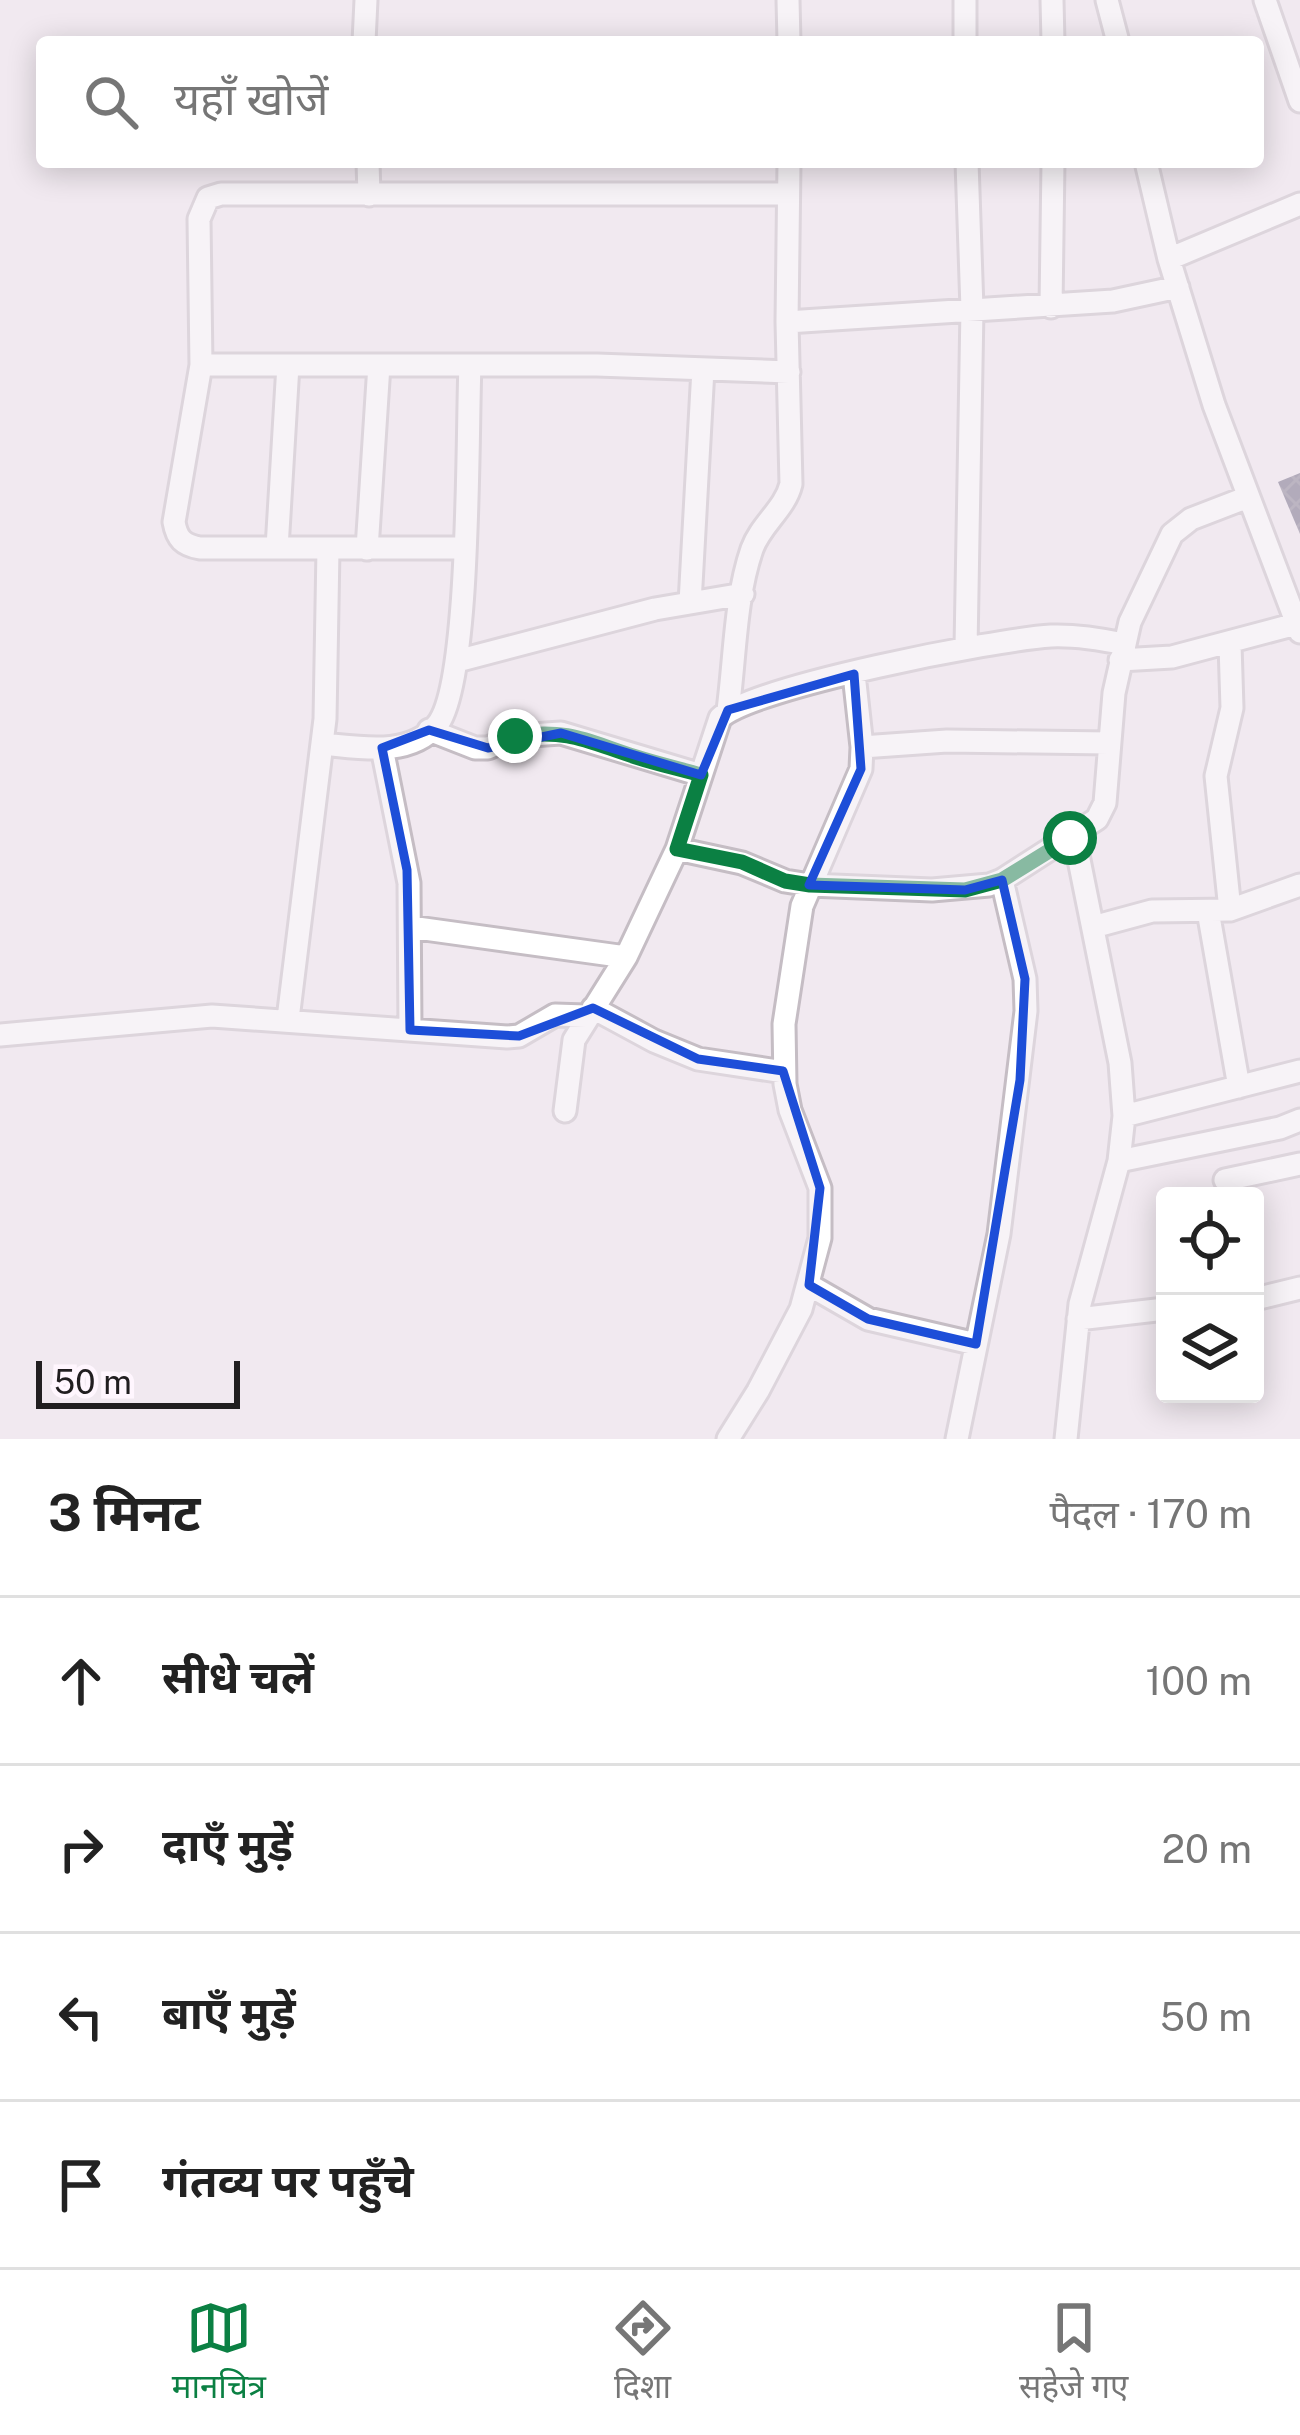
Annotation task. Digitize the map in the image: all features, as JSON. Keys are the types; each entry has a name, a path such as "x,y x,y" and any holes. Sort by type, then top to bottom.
{"street":[{"path":"364,36 366,0"},
{"path":"788,0 789,36"},
{"path":"965,0 965,36"},
{"path":"1052,0 1053,36"},
{"path":"1107,0 1116,36"},
{"path":"1265,0 1299,96"},
{"path":"368,168 369,195"},
{"path":"728,710 755,541 791,484 790,168"},
{"path":"966,649 972,309 967,168"},
{"path":"1051,307 1053,168"},
{"path":"565,1112 574,1040 626,956 677,849 720,718 728,710 854,674 1047,636 1172,657 1298,628 1169,259 1147,168"},
{"path":"463,548 200,548 176,536 174,522 201,365 200,220 208,198 221,194 788,194"},
{"path":"1169,259 1300,204"},
{"path":"787,322 1051,307 1114,301 1178,286"},
{"path":"201,365 789,372"},
{"path":"277,548 288,365"},
{"path":"367,549 379,365"},
{"path":"322,744 399,746 437,724 444,707 457,661 470,365"},
{"path":"690,604 703,369"},
{"path":"677,849 742,862 785,881 810,885 965,890 1002,880 1097,819 1105,803 1108,743 1130,622 1172,534 1192,519 1249,497"},
{"path":"288,1018 322,744 328,549"},
{"path":"457,661 743,594"},
{"path":"1230,644 1232,708 1216,776 1219,910 1239,1087"},
{"path":"728,1439 782,1349 809,1285 820,1238 820,1188 790,1110 784,1024 794,946 810,885 852,796 862,747 854,674"},
{"path":"429,730 475,748 488,748 515,736 560,733 701,775"},
{"path":"862,747 947,741 1108,743"},
{"path":"382,748 407,870 410,1030"},
{"path":"1066,1439 1078,1319 1120,1161 1124,1116 1120,1063 1074,835"},
{"path":"957,1439 1002,1212 1026,1011 1025,979 1002,880"},
{"path":"1093,927 1152,911 1219,910 1300,884"},
{"path":"410,926 626,956"},
{"path":"0,1035 212,1016 519,1036 555,1015 590,1012 698,1059 784,1072"},
{"path":"1124,1116 1300,1071"},
{"path":"1120,1161 1300,1120"},
{"path":"1225,1180 1300,1165"},
{"path":"809,1285 868,1319 976,1345"},
{"path":"1264,1297 1300,1288"},
{"path":"1078,1319 1156,1310"}],"highlighted area":[{"path":"854,674 861,769 809,885 965,890 1002,880 1025,979 1020,1080 976,1344 868,1319 809,1285 820,1188 783,1071 698,1059 593,1008 519,1036 410,1030 407,870 382,748 429,730 488,748 561,733 701,775 728,710"}],"building":[{"path":"1300,473 1300,534 1278,482"}],"route":[{"path":"515,736 560,733 590,739 633,757 701,775 677,849 742,862 785,881 965,890 1002,880 1070,838"}]}
